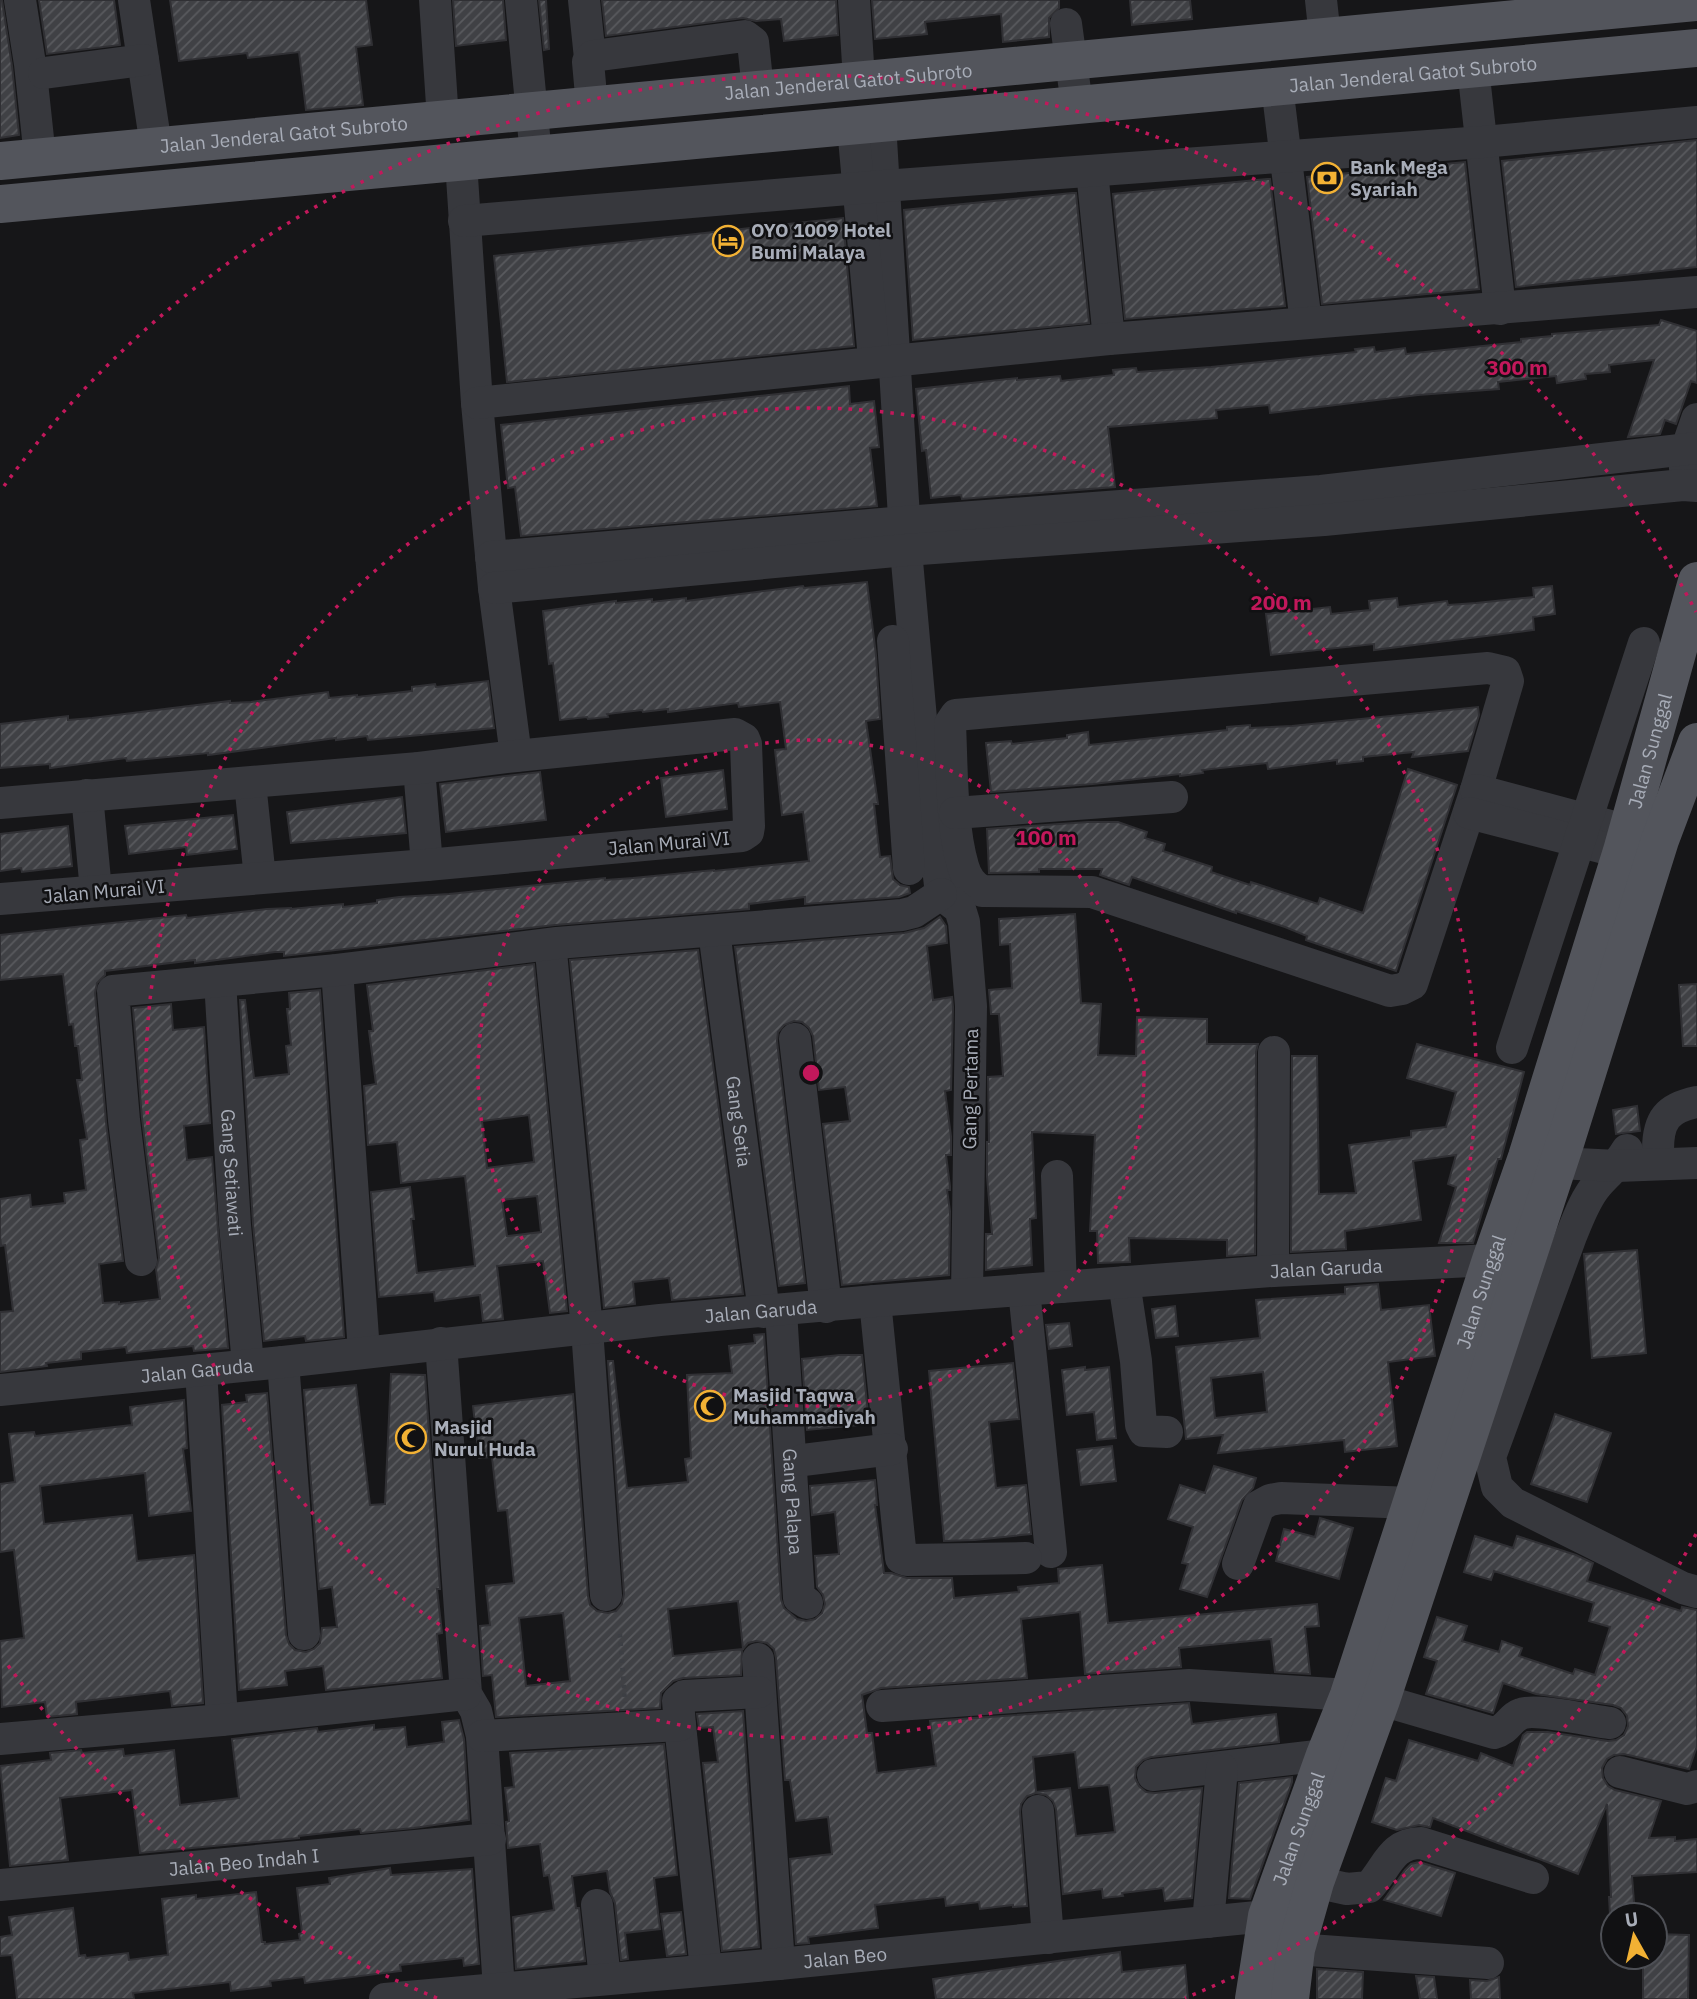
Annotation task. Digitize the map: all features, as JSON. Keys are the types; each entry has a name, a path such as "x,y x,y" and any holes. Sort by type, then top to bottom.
{"main road":[{"name":"Jalan Jenderal Gatot Subroto","path":"0,161 859,80 1069,42 1323,18 1697,2"},
{"name":"Jalan Jenderal Gatot Subroto","path":"0,204 1697,48"},
{"name":"Jalan Sunggal","path":"1290,1999 1289,1928 1325,1755 1365,1697 1546,1149 1641,846 1697,581"},
{"name":"Jalan Sunggal","path":"1641,846 1697,742"},
{"name":"Jalan Sunggal","path":"1254,1999 1315,1882 1365,1697 1412,1503 1506,1265"}],"street":[{"path":"20,0 47,156"},
{"path":"34,0 44,73 47,156"},
{"path":"134,0 156,146"},
{"path":"435,0 443,120"},
{"path":"521,0 536,155"},
{"path":"584,0 592,106"},
{"path":"854,0 859,80"},
{"path":"590,58 745,36 753,41 758,90"},
{"path":"1069,42 1076,105"},
{"path":"44,73 143,60"},
{"path":"1473,68 1500,309"},
{"path":"1277,86 1288,157 1306,323"},
{"path":"464,221 871,187 1483,142 1697,122"},
{"path":"866,125 910,722 909,869"},
{"path":"461,162 477,403 492,572 516,756"},
{"path":"1092,171 1109,340"},
{"path":"477,403 1109,340 1697,292"},
{"path":"492,572 896,537 1323,505 1690,486 1697,419"},
{"path":"1323,505 1692,448"},
{"path":"1512,1048 1644,643"},
{"path":"1494,668 1505,672 1508,681 1472,802 1412,984 1390,991 1092,892 982,891 969,880 963,866 955,813 950,724 956,715 1494,668"},
{"path":"141,1260 124,1120 113,991 337,970 557,943 915,912 941,894 910,722"},
{"name":"Jalan Murai VI","path":"0,803 419,768 740,735 746,744 748,832 742,836 427,865 0,899"},
{"path":"419,768 427,865"},
{"path":"250,783 260,878"},
{"path":"87,795 96,891"},
{"path":"955,813 1172,797"},
{"path":"1472,802 1641,846"},
{"name":"Gang Pertama","path":"941,894 960,909 964,922 971,1006 967,1294"},
{"name":"Gang Setia","path":"714,930 773,1312"},
{"path":"551,951 587,1329 606,1595"},
{"path":"337,970 364,1352"},
{"name":"Gang Setiawati","path":"220,981 235,1225 248,1364"},
{"path":"795,1039 826,1307"},
{"path":"1273,1271 1274,1052"},
{"path":"1697,1102 1680,1105 1670,1112 1658,1132 1597,1185 1585,1203 1490,1457 1497,1487 1513,1503 1683,1588 1697,1592"},
{"path":"1634,1155 1697,1148"},
{"path":"1546,1149 1634,1155 1697,1163"},
{"path":"1057,1177 1061,1287"},
{"name":"Jalan Garuda","path":"0,1390 660,1320 875,1301 1273,1271 1506,1265"},
{"path":"1124,1282 1136,1361 1141,1425 1144,1431 1167,1432"},
{"path":"875,1301 901,1558 907,1560 1039,1555 1024,1290"},
{"name":"Gang Palapa","path":"773,1312 799,1598 807,1603"},
{"path":"442,1343 467,1694 476,1711 482,1736 499,1989"},
{"path":"283,1362 304,1634"},
{"path":"201,1370 222,1720"},
{"path":"803,1460 892,1449"},
{"path":"1238,1564 1259,1507 1270,1500 1281,1498 1412,1503"},
{"path":"758,1659 779,1964"},
{"path":"883,1706 1189,1685 1365,1697 1494,1733 1506,1729 1515,1717 1528,1712 1610,1723"},
{"path":"706,1970 678,1701 684,1696 759,1692"},
{"path":"0,1739 222,1720 467,1694"},
{"path":"482,1736 680,1725"},
{"path":"1153,1775 1325,1755"},
{"path":"1208,1922 1222,1769"},
{"path":"1620,1772 1687,1789 1697,1786"},
{"path":"1038,1811 1048,1938"},
{"name":"Jalan Beo Indah I","path":"0,1885 490,1839"},
{"path":"1315,1882 1347,1889 1366,1888 1373,1884 1390,1855 1412,1843 1421,1843 1533,1878"},
{"path":"597,1905 605,1979"},
{"name":"Jalan Beo","path":"385,1999 1208,1922 1289,1928 1488,1963"}],"path":[{"path":"620,1634 627,1729"}],"building":[{"path":"0,0 12,66 19,135 0,138"},
{"path":"39,0 114,0 120,45 47,54"},
{"path":"170,0 366,0 372,45 356,47 363,105 306,110 299,52 248,58 247,53 179,61"},
{"path":"453,0 503,0 506,40 456,46"},
{"path":"539,0 546,0 549,49 544,50"},
{"path":"602,0 836,0 838,35 784,41 781,19 756,21 743,18 606,36"},
{"path":"872,0 1059,0 1059,8 1049,18 1049,37 1003,42 1001,14 925,22 927,34 875,39"},
{"path":"1130,0 1190,0 1192,19 1132,25"},
{"path":"1697,140 1697,267 1516,287 1502,161"},
{"path":"1465,162 1479,289 1322,304 1307,177"},
{"path":"1270,179 1285,306 1125,319 1113,194"},
{"path":"1076,193 1089,323 913,340 904,210"},
{"path":"843,218 854,346 507,382 494,256"},
{"path":"1661,320 1697,331 1697,383 1691,381 1676,424 1665,420 1660,434 1628,437 1654,360 1609,365 1610,372 1585,374 1586,379 1557,383 1556,376 1498,382 1499,389 1418,395 1270,413 1269,405 1216,410 1217,418 1108,427 1115,487 962,499 961,495 931,498 926,450 922,451 916,389 1017,378 1060,376 1061,381 1114,375 1113,370 1136,368 1137,372 1211,367 1356,352 1355,349 1374,347 1375,352 1405,348 1406,354 1521,342 1521,339 1552,334 1659,325"},
{"path":"849,386 850,404 874,401 879,447 870,448 877,506 521,536 515,487 508,488 501,425"},
{"path":"867,582 880,719 866,721 878,804 874,804 880,857 890,856 893,879 900,885 909,887 910,893 899,897 805,904 805,897 749,904 749,909 555,925 284,956 284,952 275,952 105,971 105,975 97,983 95,993 106,1122 123,1261 99,1264 103,1303 119,1304 160,1299 156,1269 159,1258 142,1118 133,1008 171,1004 173,1030 204,1027 210,1123 184,1126 187,1160 212,1157 228,1348 194,1351 193,1346 127,1353 126,1347 81,1352 81,1359 0,1372 0,1312 13,1311 5,1245 1,1246 0,1199 30,1195 31,1207 65,1203 64,1193 86,1190 80,1140 87,1139 77,1080 82,1080 78,1046 75,1046 73,1024 69,1025 63,974 0,980 0,935 186,915 187,918 267,909 343,904 343,907 399,897 809,861 803,812 782,815 775,750 786,749 780,702 739,707 738,703 668,712 668,709 642,710 607,714 608,717 560,720 553,663 549,664 543,611 616,601 652,599 652,602 686,598 686,601 803,586"},
{"path":"1552,586 1555,614 1533,617 1534,630 1374,650 1374,644 1271,655 1266,614 1330,607 1331,614 1370,610 1369,601 1397,598 1398,607 1447,601 1448,605 1476,603 1534,597 1533,588"},
{"path":"488,681 494,728 368,740 367,736 336,738 208,755 127,761 126,758 50,768 50,764 0,768 0,724 68,716 68,720 92,718 328,692 329,698 357,697 412,691 412,687 435,684 436,687"},
{"path":"1478,707 1479,715 1468,751 1412,757 1414,752 1363,757 1363,761 1337,764 1337,760 1268,769 1267,763 1202,770 1203,773 1180,776 991,792 986,743 1011,741 1012,744 1067,738 1067,735 1088,732 1089,745 1227,730 1227,727 1292,726"},
{"path":"1408,769 1457,785 1396,971 1306,940 1307,936 1285,927 1132,877 1129,885 1100,875 1102,869 1039,869 1039,872 989,873 987,829 1118,822 1147,832 1145,838 1165,844 1163,851 1212,867 1211,872 1318,904 1320,898 1363,913"},
{"path":"723,770 727,809 666,817 661,778"},
{"path":"540,772 546,820 446,832 440,784"},
{"path":"402,797 406,833 291,843 287,812"},
{"path":"233,815 237,849 187,855 186,847 129,854 125,826"},
{"path":"68,826 72,866 22,872 21,868 0,871 0,834"},
{"path":"1075,914 1081,1003 1101,1004 1098,1055 1136,1056 1137,1017 1207,1019 1207,1044 1258,1044 1255,1254 1227,1256 1227,1240 1129,1238 1130,1262 1098,1263 1097,1231 1090,1231 1095,1135 1032,1132 1036,1218 1030,1219 1032,1265 986,1270 986,1234 992,1234 987,1177 988,1077 1003,1076 999,1014 991,1014 989,990 1012,988 1010,944 1000,945 999,919"},
{"path":"940,917 946,926 947,943 927,946 933,1000 952,997 953,1007 951,1090 945,1091 951,1136 951,1155 946,1155 950,1186 950,1190 947,1190 950,1211 949,1275 842,1285 823,1124 850,1121 845,1087 819,1090 813,1036 802,1022 794,1021 784,1025 778,1032 777,1041 805,1283 779,1286 735,947 904,933 924,928"},
{"path":"698,950 743,1294 672,1300 669,1278 633,1282 635,1304 604,1308 570,960"},
{"path":"534,964 567,1311 550,1313 543,1261 497,1266 503,1319 483,1321 480,1295 435,1301 434,1292 379,1297 371,1192 410,1187 417,1273 475,1266 465,1176 401,1183 397,1142 368,1145 364,1086 376,1084 369,1031 373,1031 367,985","holes":["529,1115 534,1162 487,1168 482,1121","537,1196 541,1232 507,1236 502,1200"]},
{"path":"1697,984 1697,1046 1683,1046 1679,985"},
{"path":"320,990 344,1337 306,1341 305,1336 264,1341 253,1224 240,1000 245,1000 254,1078 289,1074 286,1046 291,1045 287,1009 290,1009 289,993"},
{"path":"1417,1044 1524,1072 1501,1159 1498,1159 1473,1243 1439,1243 1456,1187 1448,1184 1456,1155 1413,1161 1421,1220 1345,1231 1346,1249 1291,1252 1292,1056 1317,1056 1319,1194 1356,1193 1349,1145 1411,1137 1411,1131 1446,1127 1456,1092 1407,1078"},
{"path":"1637,1106 1640,1131 1616,1134 1613,1110"},
{"path":"1637,1250 1646,1353 1592,1358 1584,1254"},
{"path":"1378,1284 1381,1310 1429,1305 1435,1356 1388,1362 1397,1446 1345,1452 1344,1440 1218,1453 1223,1435 1186,1439 1176,1347 1260,1338 1256,1300 1345,1294 1345,1287","holes":["1263,1372 1267,1412 1215,1418 1211,1378"]},
{"path":"1175,1306 1178,1336 1156,1338 1152,1309"},
{"path":"1069,1323 1072,1346 1049,1349 1046,1325"},
{"path":"764,1334 781,1599 784,1608 797,1619 815,1619 822,1613 825,1604 817,1587 815,1556 839,1554 835,1512 812,1515 810,1486 875,1480 875,1505 884,1573 907,1578 952,1578 954,1598 1019,1592 1018,1587 1059,1583 1058,1569 1102,1565 1108,1623 1317,1604 1319,1626 1305,1627 1310,1674 1275,1672 1271,1639 1179,1648 1181,1667 1085,1674 1080,1612 1021,1619 1027,1678 881,1688 862,1695 867,1733 872,1733 877,1773 936,1766 930,1721 1189,1703 1192,1724 1276,1714 1279,1742 1151,1757 1136,1767 1135,1778 1146,1792 1202,1788 1192,1898 1165,1901 1163,1888 1103,1898 1102,1889 1063,1894 1056,1809 1053,1801 1046,1795 1036,1793 1027,1796 1021,1804 1020,1812 1027,1906 980,1909 979,1902 946,1906 945,1897 875,1905 878,1928 808,1937 809,1943 796,1944 790,1859 832,1854 828,1817 796,1821 790,1780 785,1780 776,1658 774,1649 767,1643 748,1643 743,1649 742,1650 741,1675 683,1678 673,1681 661,1693 660,1708 496,1717 492,1675 483,1676 480,1626 490,1625 486,1586 514,1583 507,1510 498,1511 492,1457 479,1458 473,1406 573,1394 588,1596 590,1605 597,1611 608,1613 616,1611 622,1604 624,1594 608,1361 613,1361 627,1488 688,1482 685,1459 691,1458 687,1375 732,1373 729,1346 755,1343 754,1335","holes":["738,1601 743,1649 673,1656 668,1609","563,1613 570,1681 526,1686 519,1618","1075,1752 1079,1788 1109,1785 1115,1832 1076,1836 1070,1788 1036,1792 1033,1757"]},
{"path":"862,1355 869,1424 807,1430 802,1359"},
{"path":"1013,1363 1019,1419 989,1422 996,1488 1026,1485 1031,1534 944,1541 929,1371"},
{"path":"1085,1367 1085,1370 1109,1367 1116,1438 1097,1440 1094,1412 1067,1415 1062,1370"},
{"path":"391,1374 425,1375 440,1589 437,1589 442,1633 437,1634 442,1678 326,1690 323,1666 285,1671 287,1685 239,1690 222,1405 247,1402 246,1395 267,1393 286,1635 295,1650 306,1652 320,1643 322,1628 337,1627 332,1587 319,1589 304,1390 356,1385 370,1505 385,1504"},
{"path":"184,1400 187,1448 183,1449 191,1511 149,1516 145,1473 40,1486 44,1524 132,1515 137,1561 194,1555 203,1703 172,1706 170,1691 76,1702 77,1714 47,1717 45,1702 2,1707 0,1641 24,1638 14,1550 0,1552 0,1484 15,1482 9,1434 34,1432 35,1436 132,1425 130,1407"},
{"path":"1555,1414 1611,1433 1587,1502 1531,1484"},
{"path":"1112,1446 1116,1481 1081,1485 1077,1450"},
{"path":"1214,1466 1256,1478 1253,1488 1242,1500 1207,1597 1180,1589 1188,1564 1182,1563 1193,1527 1168,1519 1180,1485 1205,1493"},
{"path":"1320,1518 1353,1528 1339,1579 1276,1561 1284,1529 1315,1537"},
{"path":"1475,1536 1513,1548 1517,1536 1593,1563 1587,1581 1681,1611 1682,1607 1697,1610 1697,1746 1689,1769 1624,1754 1607,1759 1602,1768 1603,1778 1608,1786 1615,1790 1661,1801 1649,1838 1675,1837 1675,1841 1697,1839 1697,1872 1632,1876 1634,1901 1609,1901 1607,1804 1578,1874 1433,1818 1430,1827 1419,1825 1397,1830 1372,1822 1386,1778 1396,1781 1409,1740 1478,1761 1481,1753 1513,1766 1523,1735 1527,1732 1548,1732 1608,1741 1624,1735 1628,1726 1627,1716 1621,1708 1613,1705 1536,1694 1503,1683 1493,1713 1426,1694 1437,1661 1424,1657 1437,1617 1467,1626 1462,1641 1499,1652 1502,1641 1522,1648 1519,1656 1573,1674 1575,1669 1595,1675 1610,1627 1589,1621 1594,1603 1494,1571 1491,1580 1464,1572"},
{"path":"743,1711 759,1947 722,1951 703,1763 718,1762 713,1727 699,1728 697,1714"},
{"path":"459,1720 464,1739 469,1820 414,1828 361,1833 360,1829 299,1838 140,1853 132,1790 60,1798 68,1860 10,1866 0,1766 51,1760 50,1753 81,1750 82,1753 123,1749 124,1756 174,1750 180,1805 239,1798 232,1739 317,1728 318,1732 374,1725 374,1730 405,1727 407,1747 444,1742 442,1722"},
{"path":"664,1744 677,1875 654,1878 660,1929 625,1933 628,1959 621,1960 615,1903 610,1892 607,1871 572,1876 585,1961 516,1969 513,1917 554,1910 549,1875 544,1876 540,1844 508,1848 506,1822 509,1821 505,1788 514,1787 510,1753"},
{"path":"1292,1777 1250,1899 1229,1898 1239,1783"},
{"path":"1419,1862 1455,1873 1441,1916 1384,1900 1405,1870 1411,1864"},
{"path":"390,1868 391,1875 472,1869 479,1964 464,1966 463,1958 400,1965 401,1971 305,1983 304,1977 270,1981 271,1986 231,1991 230,1982 133,1993 134,1999 17,1999 12,1955 0,1956 0,1937 12,1935 9,1917 73,1908 79,1956 85,1955 86,1958 128,1953 129,1960 168,1955 162,1899 196,1895 196,1899 256,1892 262,1942 265,1944 300,1940 299,1934 302,1933 297,1888 330,1884 329,1878"},
{"path":"681,1912 686,1954 667,1956 661,1914"},
{"path":"1669,1934 1689,1935 1688,1999 1643,1999 1643,1971 1669,1971"},
{"path":"1120,1952 1122,1972 1185,1965 1188,1999 936,1999 933,1979"},
{"path":"1317,1969 1363,1972 1362,1999 1317,1999"},
{"path":"1416,1976 1434,1977 1437,1999 1420,1999"},
{"path":"1499,1977 1500,1999 1471,1999 1470,1980 1487,1981"}],"place":[{"name":"Bank Mega Syariah","path":"1327,178"},
{"name":"OYO 1009 Hotel Bumi Malaya","path":"728,241"},
{"name":"Masjid Taqwa Muhammadiyah","path":"710,1406"},
{"name":"Masjid Nurul Huda","path":"411,1438"}]}
